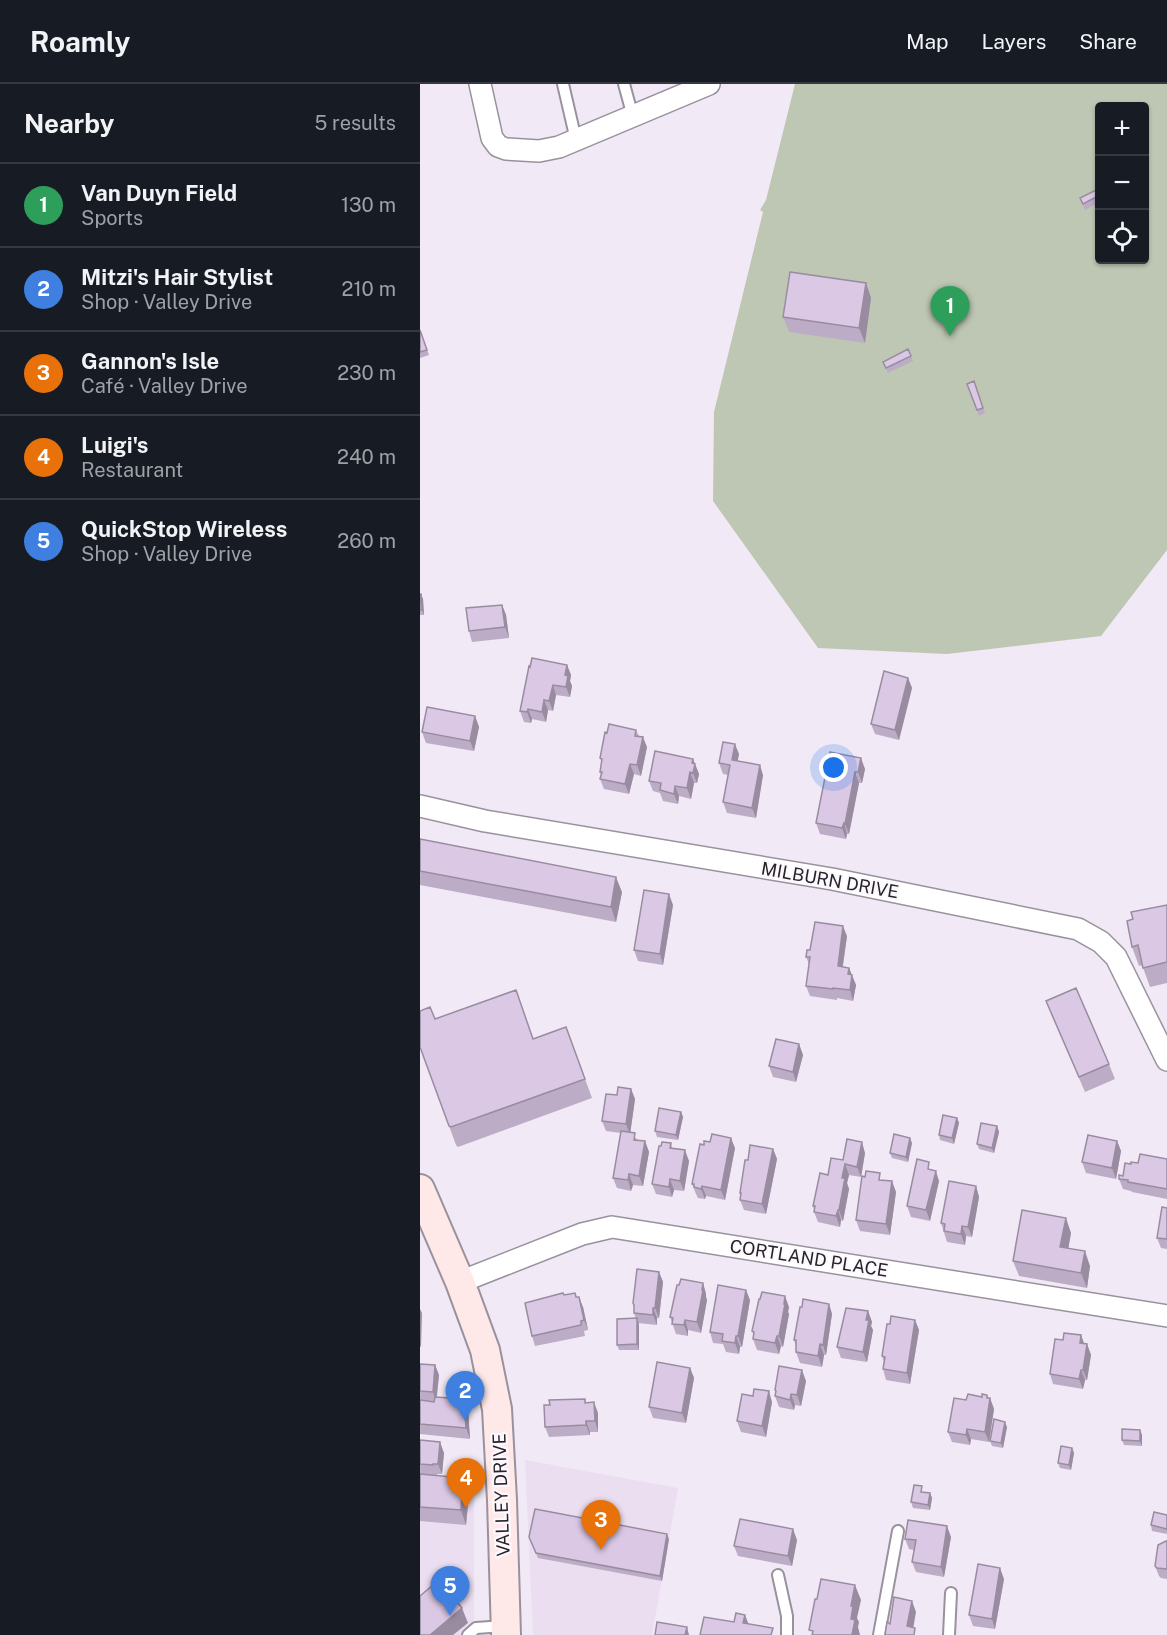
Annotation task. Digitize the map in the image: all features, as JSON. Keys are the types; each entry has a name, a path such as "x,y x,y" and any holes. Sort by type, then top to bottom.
{"main road":[{"name":"VALLEY DRIVE","path":"421,1197 459,1282 485,1350 497,1408 506,1630"}],"street":[{"path":"480,84 492,138 498,146 506,149 539,151 559,147 709,84"},
{"name":"MILBURN DRIVE","path":"420,806 485,821 832,879 1078,929 1101,942 1116,957 1167,1060"},
{"name":"CORTLAND PLACE","path":"459,1282 582,1234 612,1227 1167,1316"}],"lane":[{"path":"563,84 576,140"},
{"path":"624,84 633,117"},
{"path":"879,1635 898,1531"},
{"path":"778,1575 787,1616 787,1635"},
{"path":"949,1635 951,1593"},
{"path":"468,1635 476,1628 506,1630"}],"shaded area":[{"path":"525,1460 678,1488 652,1635 533,1635"},
{"path":"420,1487 474,1491 474,1635 420,1635"}],"green space":[{"path":"795,84 1167,84 1167,550 1101,636 947,654 818,648 713,501 714,412 763,212 760,210 766,200"}],"building":[{"path":"1095,190 1095,198 1083,204 1080,198"},
{"path":"790,272 866,283 859,328 783,317"},
{"path":"420,330 427,350 420,352"},
{"path":"908,349 911,356 886,368 883,362"},
{"path":"974,381 983,408 977,410 967,384"},
{"path":"421,594 422,610 420,610"},
{"path":"502,605 505,627 469,631 466,608"},
{"path":"532,658 567,665 566,687 553,685 549,701 544,700 542,712 528,709 527,712 520,711"},
{"path":"884,671 908,678 895,730 871,724"},
{"path":"427,707 475,716 470,741 422,732"},
{"path":"609,724 636,730 635,736 643,737 637,765 630,764 625,784 600,779 602,759 600,758 605,732 607,733"},
{"path":"723,742 735,744 732,760 760,765 752,808 723,802 730,765 719,763"},
{"path":"655,751 693,759 692,763 695,764 693,773 690,772 687,788 675,786 674,794 660,790 661,783 649,781"},
{"path":"830,752 861,758 858,772 855,772 845,824 842,828 816,823"},
{"path":"420,839 616,877 611,907 420,871"},
{"path":"644,890 669,894 660,954 634,950"},
{"path":"1167,905 1167,962 1143,968 1138,945 1132,947 1127,921 1133,919 1131,912"},
{"path":"815,922 843,926 838,966 849,968 848,974 852,975 850,990 806,986 810,957 806,957 807,950 810,950"},
{"path":"1076,988 1109,1064 1079,1077 1046,1001"},
{"path":"516,990 533,1039 566,1027 585,1079 451,1127 420,1047 420,1011 430,1007 435,1019"},
{"path":"776,1039 799,1044 793,1072 769,1066"},
{"path":"618,1087 631,1089 626,1124 602,1121 606,1094 617,1095"},
{"path":"659,1108 681,1112 676,1135 655,1131"},
{"path":"943,1115 957,1118 952,1138 939,1135"},
{"path":"981,1123 997,1126 992,1148 977,1144"},
{"path":"621,1131 635,1133 634,1140 645,1141 639,1176 629,1174 628,1180 613,1178"},
{"path":"712,1134 731,1138 721,1190 702,1186 701,1189 692,1184 700,1144 704,1145 704,1141 710,1142"},
{"path":"894,1134 910,1138 906,1157 890,1153"},
{"path":"1088,1135 1117,1141 1112,1168 1082,1162"},
{"path":"847,1139 862,1142 857,1167 845,1164 842,1178 845,1178 839,1210 836,1216 814,1212 815,1206 813,1206 820,1173 828,1175 831,1158 843,1160"},
{"path":"662,1142 671,1143 670,1148 685,1150 680,1181 670,1179 669,1187 652,1184 659,1146"},
{"path":"750,1145 773,1149 762,1204 740,1200 745,1160 748,1160"},
{"path":"1140,1154 1167,1159 1167,1189 1119,1179 1119,1175 1123,1176 1125,1163 1138,1163"},
{"path":"917,1159 929,1162 928,1169 936,1171 926,1210 907,1206"},
{"path":"866,1171 880,1173 879,1180 892,1181 886,1224 856,1220 862,1176 865,1177"},
{"path":"949,1181 976,1186 968,1227 962,1226 961,1234 944,1231 945,1224 941,1223"},
{"path":"1162,1207 1167,1208 1167,1239 1157,1238"},
{"path":"1022,1210 1066,1218 1060,1247 1085,1251 1081,1273 1013,1261"},
{"path":"637,1269 659,1272 653,1315 634,1313"},
{"path":"681,1279 703,1283 697,1322 685,1320 684,1325 672,1324 673,1318 670,1317 677,1285"},
{"path":"718,1285 746,1290 735,1343 722,1341 723,1334 710,1332"},
{"path":"762,1292 785,1296 779,1336 775,1343 753,1339 754,1332 752,1331"},
{"path":"563,1293 564,1295 575,1293 576,1297 579,1297 584,1320 581,1321 581,1325 532,1336 525,1303"},
{"path":"803,1299 829,1304 823,1345 820,1344 818,1356 796,1352 796,1340 794,1340"},
{"path":"846,1308 868,1311 866,1320 869,1320 863,1352 837,1347"},
{"path":"891,1316 915,1320 907,1373 883,1369 885,1357 882,1356 887,1324 890,1324"},
{"path":"637,1318 637,1344 617,1345 617,1319"},
{"path":"1064,1333 1081,1335 1080,1343 1087,1344 1083,1370 1081,1370 1079,1379 1050,1374 1055,1339 1063,1340"},
{"path":"657,1362 690,1368 682,1413 649,1407"},
{"path":"420,1364 435,1365 433,1392 420,1391"},
{"path":"779,1366 802,1370 797,1395 791,1394 790,1400 775,1396"},
{"path":"754,1389 769,1391 762,1426 737,1421 742,1394 753,1396"},
{"path":"968,1394 982,1397 982,1394 990,1398 985,1432 967,1429 966,1435 948,1432 954,1398 966,1400"},
{"path":"435,1397 464,1399 466,1428 420,1424 420,1400 434,1402"},
{"path":"585,1399 585,1403 594,1402 595,1421 586,1421 586,1425 545,1427 544,1405 550,1405 549,1400"},
{"path":"994,1419 1005,1422 1001,1443 990,1441"},
{"path":"1122,1429 1140,1430 1140,1441 1122,1440"},
{"path":"420,1440 440,1442 438,1464 420,1464"},
{"path":"1061,1446 1072,1448 1069,1465 1058,1463"},
{"path":"420,1474 463,1478 461,1510 420,1507"},
{"path":"914,1485 922,1486 921,1492 930,1493 928,1505 911,1502"},
{"path":"535,1509 667,1534 660,1576 536,1553 529,1537"},
{"path":"1154,1512 1167,1515 1167,1529 1151,1525"},
{"path":"740,1519 793,1529 788,1556 734,1546"},
{"path":"908,1520 947,1526 941,1567 912,1562 916,1540 905,1539"},
{"path":"1167,1541 1167,1569 1157,1568 1155,1566 1158,1545"},
{"path":"978,1564 1000,1568 992,1619 969,1615"},
{"path":"821,1579 855,1585 851,1606 853,1606 851,1619 855,1620 852,1635 812,1635 813,1631 809,1630"},
{"path":"439,1580 462,1608 430,1635 420,1635 420,1596"},
{"path":"894,1597 912,1601 907,1626 915,1628 914,1635 885,1635 887,1622 890,1624"},
{"path":"736,1613 745,1615 743,1623 773,1628 771,1635 700,1635 704,1617 734,1622"},
{"path":"657,1622 687,1627 685,1635 655,1635"}],"place":[{"name":"Van Duyn Field","path":"950,336"},
{"name":"Mitzi's Hair Stylist","path":"465,1421"},
{"name":"Luigi's","path":"466,1508"},
{"name":"Gannon's Isle","path":"601,1550"},
{"name":"QuickStop Wireless","path":"450,1616"}]}
